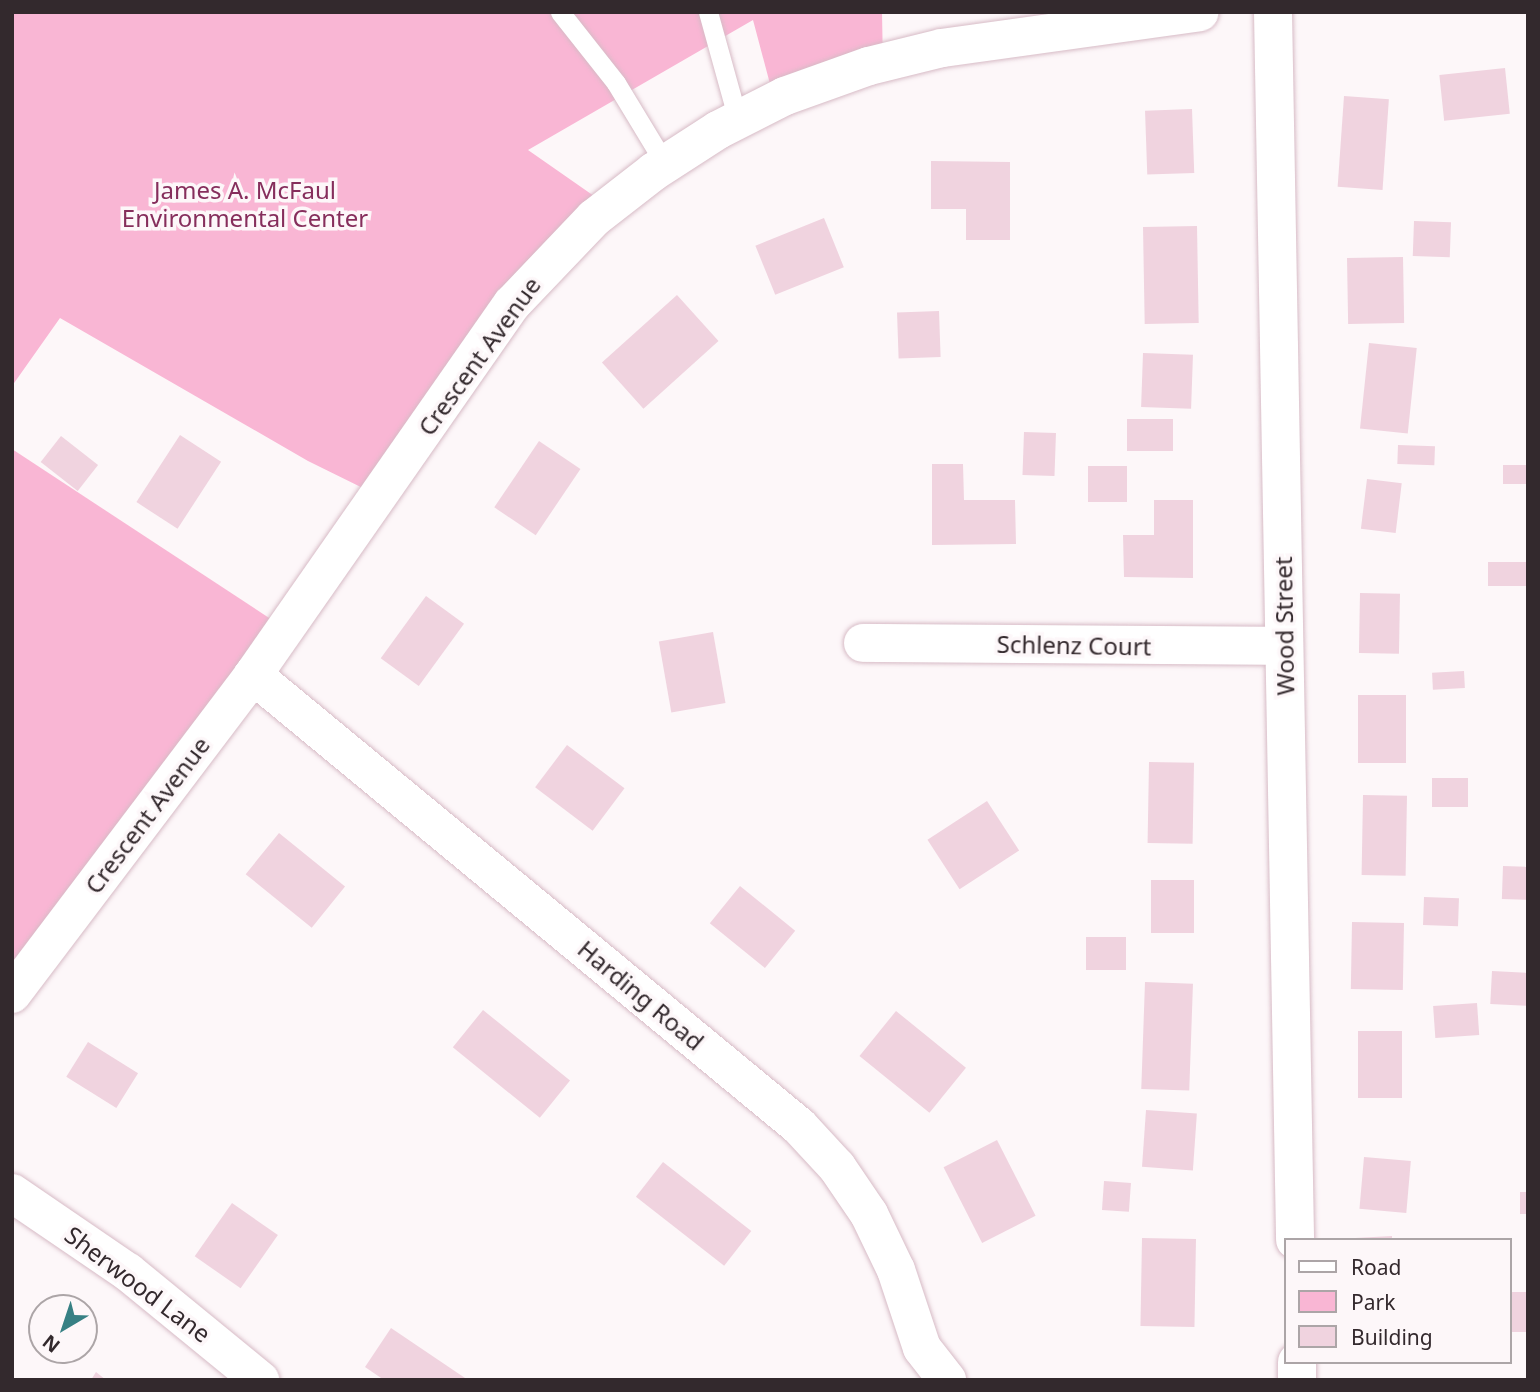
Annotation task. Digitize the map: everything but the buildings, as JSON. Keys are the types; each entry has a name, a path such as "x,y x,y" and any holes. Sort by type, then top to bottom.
{"street":[{"name":"Crescent Avenue","path":"12,994 253,674 512,304 594,218 665,164 738,120 785,96 869,65 942,48 1159,15 1200,12"},
{"name":"Wood Street","path":"1273,12 1295,1238"},
{"name":"Schlenz Court","path":"863,643 1284,646"},
{"name":"Harding Road","path":"253,674 799,1126 837,1167 869,1214 897,1270 922,1348 947,1380"},
{"name":"Sherwood Lane","path":"12,1193 128,1272 260,1380"}],"lane":[{"path":"560,12 616,83 665,164"},
{"path":"708,12 738,120"}],"green space":[{"name":"James A. McFaul Environmental Center","path":"12,12 882,12 883,67 774,99 753,20 528,150 604,203 377,495 308,461 60,318 12,386"},
{"path":"12,449 295,635 12,1003"}]}
